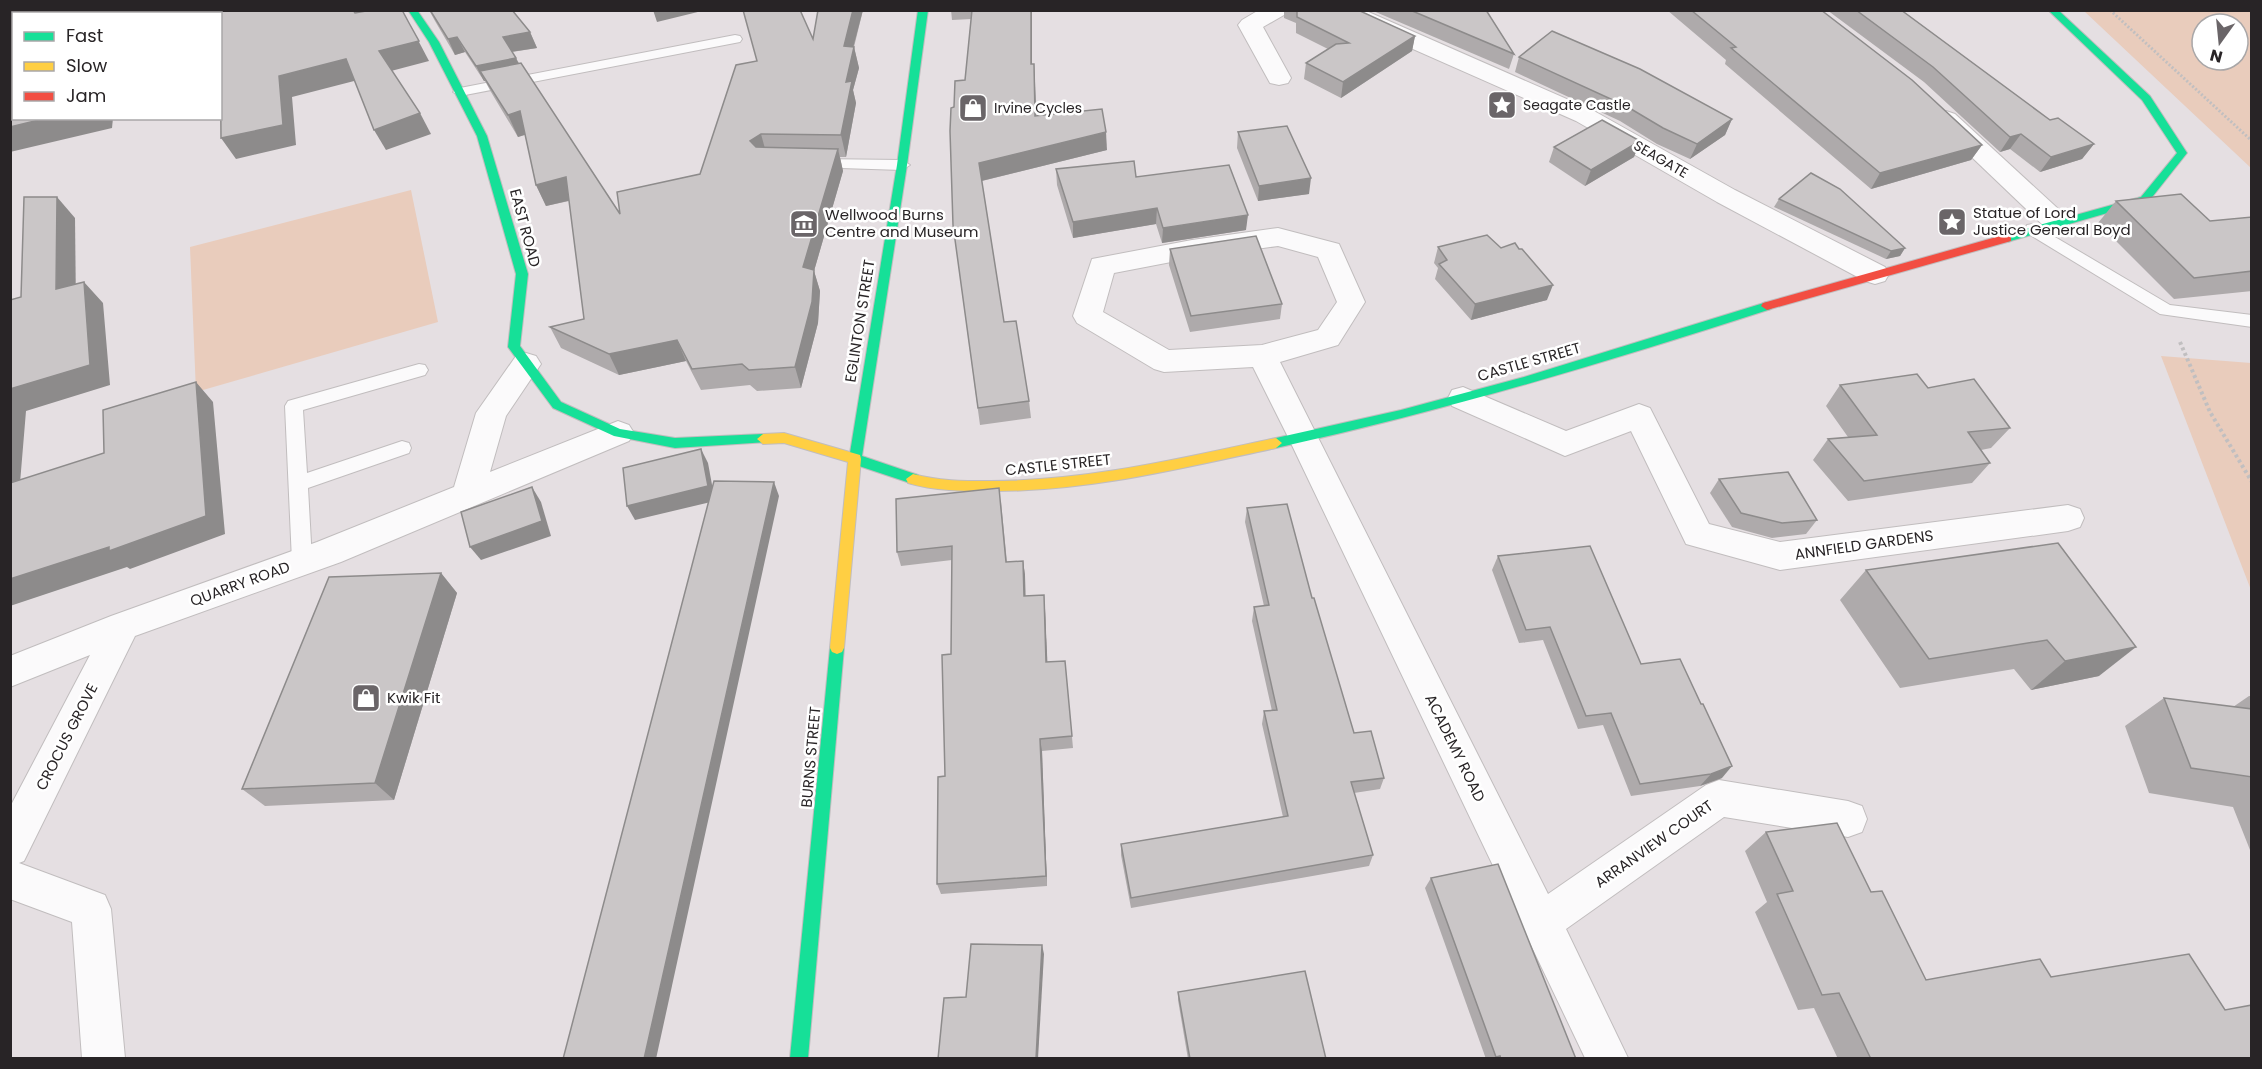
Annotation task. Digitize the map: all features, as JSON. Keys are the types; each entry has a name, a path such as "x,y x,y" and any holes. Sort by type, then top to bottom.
{"street":[{"name":"EAST ROAD","path":"412,10 434,42 482,136 522,274 514,347 557,405 618,433 675,443 784,438 855,459"},
{"name":"EGLINTON STREET","path":"855,459 902,165 923,10"},
{"path":"1276,10 1250,25 1279,78"},
{"name":"SEAGATE","path":"1344,10 1585,117 1726,196 1875,274"},
{"name":"CASTLE STREET","path":"855,459 928,484 1005,487 1095,480 1304,437 1464,398 1667,339 1804,294 2145,199 2182,153 2146,98 2052,10"},
{"path":"1931,105 2056,223"},
{"path":"1278,237 1329,251 1351,302 1328,338 1262,356 1164,361 1087,316 1102,266 1192,249 1278,237"},
{"name":"ACADEMY ROAD","path":"1262,356 1304,437 1607,1059"},
{"path":"468,495 490,413 526,364"},
{"name":"ANNFIELD GARDENS","path":"1464,398 1565,444 1639,416 1698,535 1780,556 2068,518"},
{"name":"QUARRY ROAD","path":"10,672 123,626 302,561 618,433"},
{"name":"BURNS STREET","path":"799,1059 855,459"},
{"name":"CROCUS GROVE","path":"10,848 123,626"},
{"name":"ARRANVIEW COURT","path":"1540,923 1719,798 1848,819"},
{"path":"10,879 91,909 103,1059"}],"lane":[{"path":"460,92 735,39"},
{"path":"801,163 902,165"},
{"path":"2033,229 2166,310 2252,321"},
{"path":"302,561 294,406 419,370"},
{"path":"298,484 402,448"}],"path":[{"path":"2110,10 2252,141"},
{"path":"2166,310 2210,412 2252,482"}],"shaded area":[{"path":"2084,11 2251,11 2251,168"},
{"path":"411,190 438,322 196,392 190,247"},
{"path":"2161,356 2251,363 2251,590"}],"building":[{"path":"171,10 353,10 355,13 372,10 402,10 419,41 379,51 420,113 374,130 346,59 279,76 283,125 221,138 222,12 164,12"},
{"path":"430,10 512,10 530,32 503,37 516,58 476,66 457,37 448,39"},
{"path":"743,10 800,10 813,39 818,10 853,10 844,46 854,47 846,82 852,81 841,135 761,134 750,141 756,147 838,149 803,267 814,270 812,302 795,367 749,370 742,364 692,369 677,340 609,354 550,327 584,319 566,177 536,185 520,111 508,115 480,71 521,63 620,214 617,192 700,174 736,65 757,61"},
{"path":"972,10 1031,10 1031,64 1034,64 1035,116 1102,109 1106,132 979,163 1004,322 1016,321 1029,401 978,408 953,225 950,131 955,81 965,80"},
{"path":"1297,10 1358,10 1415,36 1343,82 1306,63 1336,44 1349,43 1297,17"},
{"path":"1410,10 1486,10 1514,54"},
{"path":"1691,10 1821,10 1912,80 1982,145 1880,173 1731,48 1736,47"},
{"path":"1856,10 1901,10 2050,120 2058,118 2094,144 2051,157 2021,134 2010,137 1933,67"},
{"path":"1552,31 1640,69 1732,119 1697,144 1663,128 1626,106 1519,57"},
{"path":"12,44 12,120 39,120 10,127 10,45"},
{"path":"1602,120 1640,141 1591,170 1554,147"},
{"path":"1287,126 1311,178 1259,186 1238,132"},
{"path":"1134,161 1136,177 1229,165 1248,215 1163,228 1157,208 1073,222 1056,169"},
{"path":"1811,173 1840,189 1905,248 1891,251 1779,199"},
{"path":"2181,194 2210,221 2252,217 2252,271 2194,278 2116,201"},
{"path":"24,197 57,197 56,289 84,282 90,365 10,389 10,300 21,297"},
{"path":"1487,235 1501,248 1515,243 1553,285 1475,304 1439,264 1447,260 1438,247"},
{"path":"1256,236 1282,304 1191,316 1170,249"},
{"path":"1917,374 1928,388 1974,379 2010,428 1968,432 1990,463 1864,481 1828,439 1877,435 1840,385"},
{"path":"196,382 206,516 109,551 109,547 10,579 10,483 104,453 103,410"},
{"path":"701,449 708,486 627,506 623,468"},
{"path":"1788,472 1817,520 1782,523 1741,513 1719,479"},
{"path":"714,481 774,482 644,1059 563,1059"},
{"path":"532,487 542,521 470,547 461,512"},
{"path":"999,488 1006,562 1023,561 1024,596 1044,595 1046,662 1065,661 1072,736 1040,739 1046,876 937,884 938,777 945,776 942,655 951,654 952,546 897,552 896,499"},
{"path":"1287,504 1312,598 1314,598 1354,733 1371,731 1384,778 1351,782 1373,855 1131,898 1121,844 1288,816 1264,711 1277,710 1254,607 1269,605 1247,508"},
{"path":"2058,543 2136,647 2065,661 2047,640 1929,659 1866,570"},
{"path":"1590,546 1641,664 1680,659 1732,766 1711,774 1640,784 1611,713 1586,716 1550,627 1526,630 1498,556"},
{"name":"Kwik Fit","path":"441,573 375,783 242,789 329,577"},
{"path":"2164,698 2252,709 2252,777 2191,768"},
{"path":"1837,823 1871,892 1882,891 1926,980 2040,959 2051,977 2189,954 2225,1010 2252,1005 2252,1059 1871,1059 1839,993 1822,995 1777,894 1793,891 1766,832"},
{"path":"1498,864 1576,1059 1501,1059 1500,1056 1496,1057 1431,878"},
{"path":"971,944 1042,945 1036,1059 938,1059 944,998 966,997"},
{"path":"1305,971 1326,1059 1190,1059 1178,992"}],"traffic: fast":[{"path":"412,10 434,42 482,136 522,274 514,347 557,405 618,433 675,443 763,439"},
{"path":"913,479 855,459 902,165 923,10"},
{"path":"2007,238 2145,199 2182,153 2146,98 2052,10"},
{"path":"1276,443 1401,414 1524,381 1767,306"},
{"path":"799,1058 837,648"}],"traffic: slow":[{"path":"763,439 784,438 855,459 837,648"},
{"path":"913,479 936,484 960,485 1052,484 1127,474 1276,443"}],"traffic: jam":[{"path":"1767,306 2007,238"}],"place":[{"name":"Seagate Castle","path":"1502,105"},
{"name":"Irvine Cycles","path":"973,108"},
{"name":"Statue of Lord Justice General Boyd","path":"1952,222"},
{"name":"Wellwood Burns Centre and Museum","path":"804,224"},
{"name":"Kwik Fit","path":"366,698"}]}
